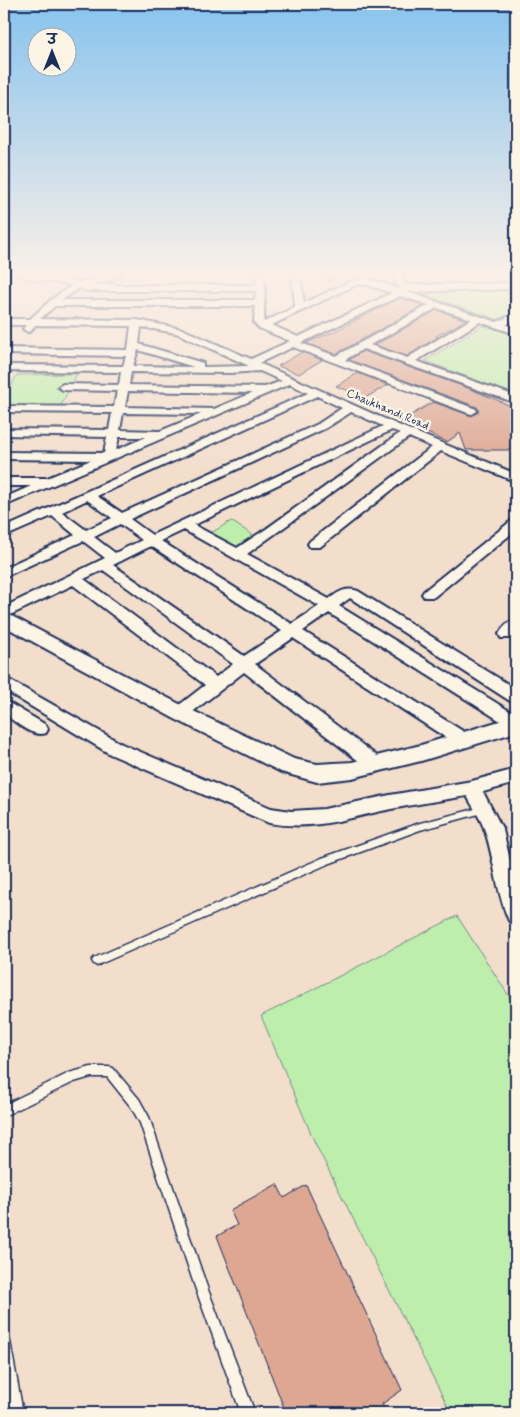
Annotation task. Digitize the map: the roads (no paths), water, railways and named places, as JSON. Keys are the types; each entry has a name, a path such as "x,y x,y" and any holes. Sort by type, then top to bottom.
{"street":[{"path":"4,382 8,368 28,341"},
{"path":"109,457 127,369 134,349 131,341"},
{"path":"173,369 180,353 192,341"},
{"path":"202,341 251,363 295,341"},
{"path":"295,341 472,411"},
{"path":"339,359 372,341"},
{"path":"410,362 443,341"},
{"path":"363,346 516,400"},
{"path":"4,351 134,349 178,358 212,370"},
{"name":"Chaukhandi Road","path":"251,363 292,380 349,408 516,478"},
{"path":"8,368 212,370 263,368"},
{"path":"58,398 70,368"},
{"path":"4,502 292,380"},
{"path":"4,409 123,388 269,390"},
{"path":"4,533 316,393"},
{"path":"58,398 119,410 219,411"},
{"path":"4,573 322,426 349,408"},
{"path":"4,613 392,426"},
{"path":"4,432 164,434"},
{"path":"237,554 271,532 408,433"},
{"path":"315,544 440,446"},
{"path":"4,455 109,457"},
{"path":"4,482 49,482"},
{"path":"88,495 152,541 463,740"},
{"path":"53,511 85,536 108,562 375,764"},
{"path":"429,594 516,524"},
{"path":"185,525 328,605 516,723"},
{"path":"75,579 217,686"},
{"path":"180,713 244,664 345,593 353,594 516,697"},
{"path":"4,618 180,713 289,766 303,770 332,772 421,754 516,723"},
{"path":"4,684 116,749 277,816 291,820 324,816 399,800 472,788 516,776"},
{"path":"4,706 40,729"},
{"path":"472,788 494,830 508,894 516,915"}],"lane":[{"path":"97,960 325,860 420,827 483,810"},
{"path":"4,1111 73,1077 91,1072 109,1072 135,1103 145,1121 201,1287 248,1413"},
{"path":"4,1341 16,1413"}]}
